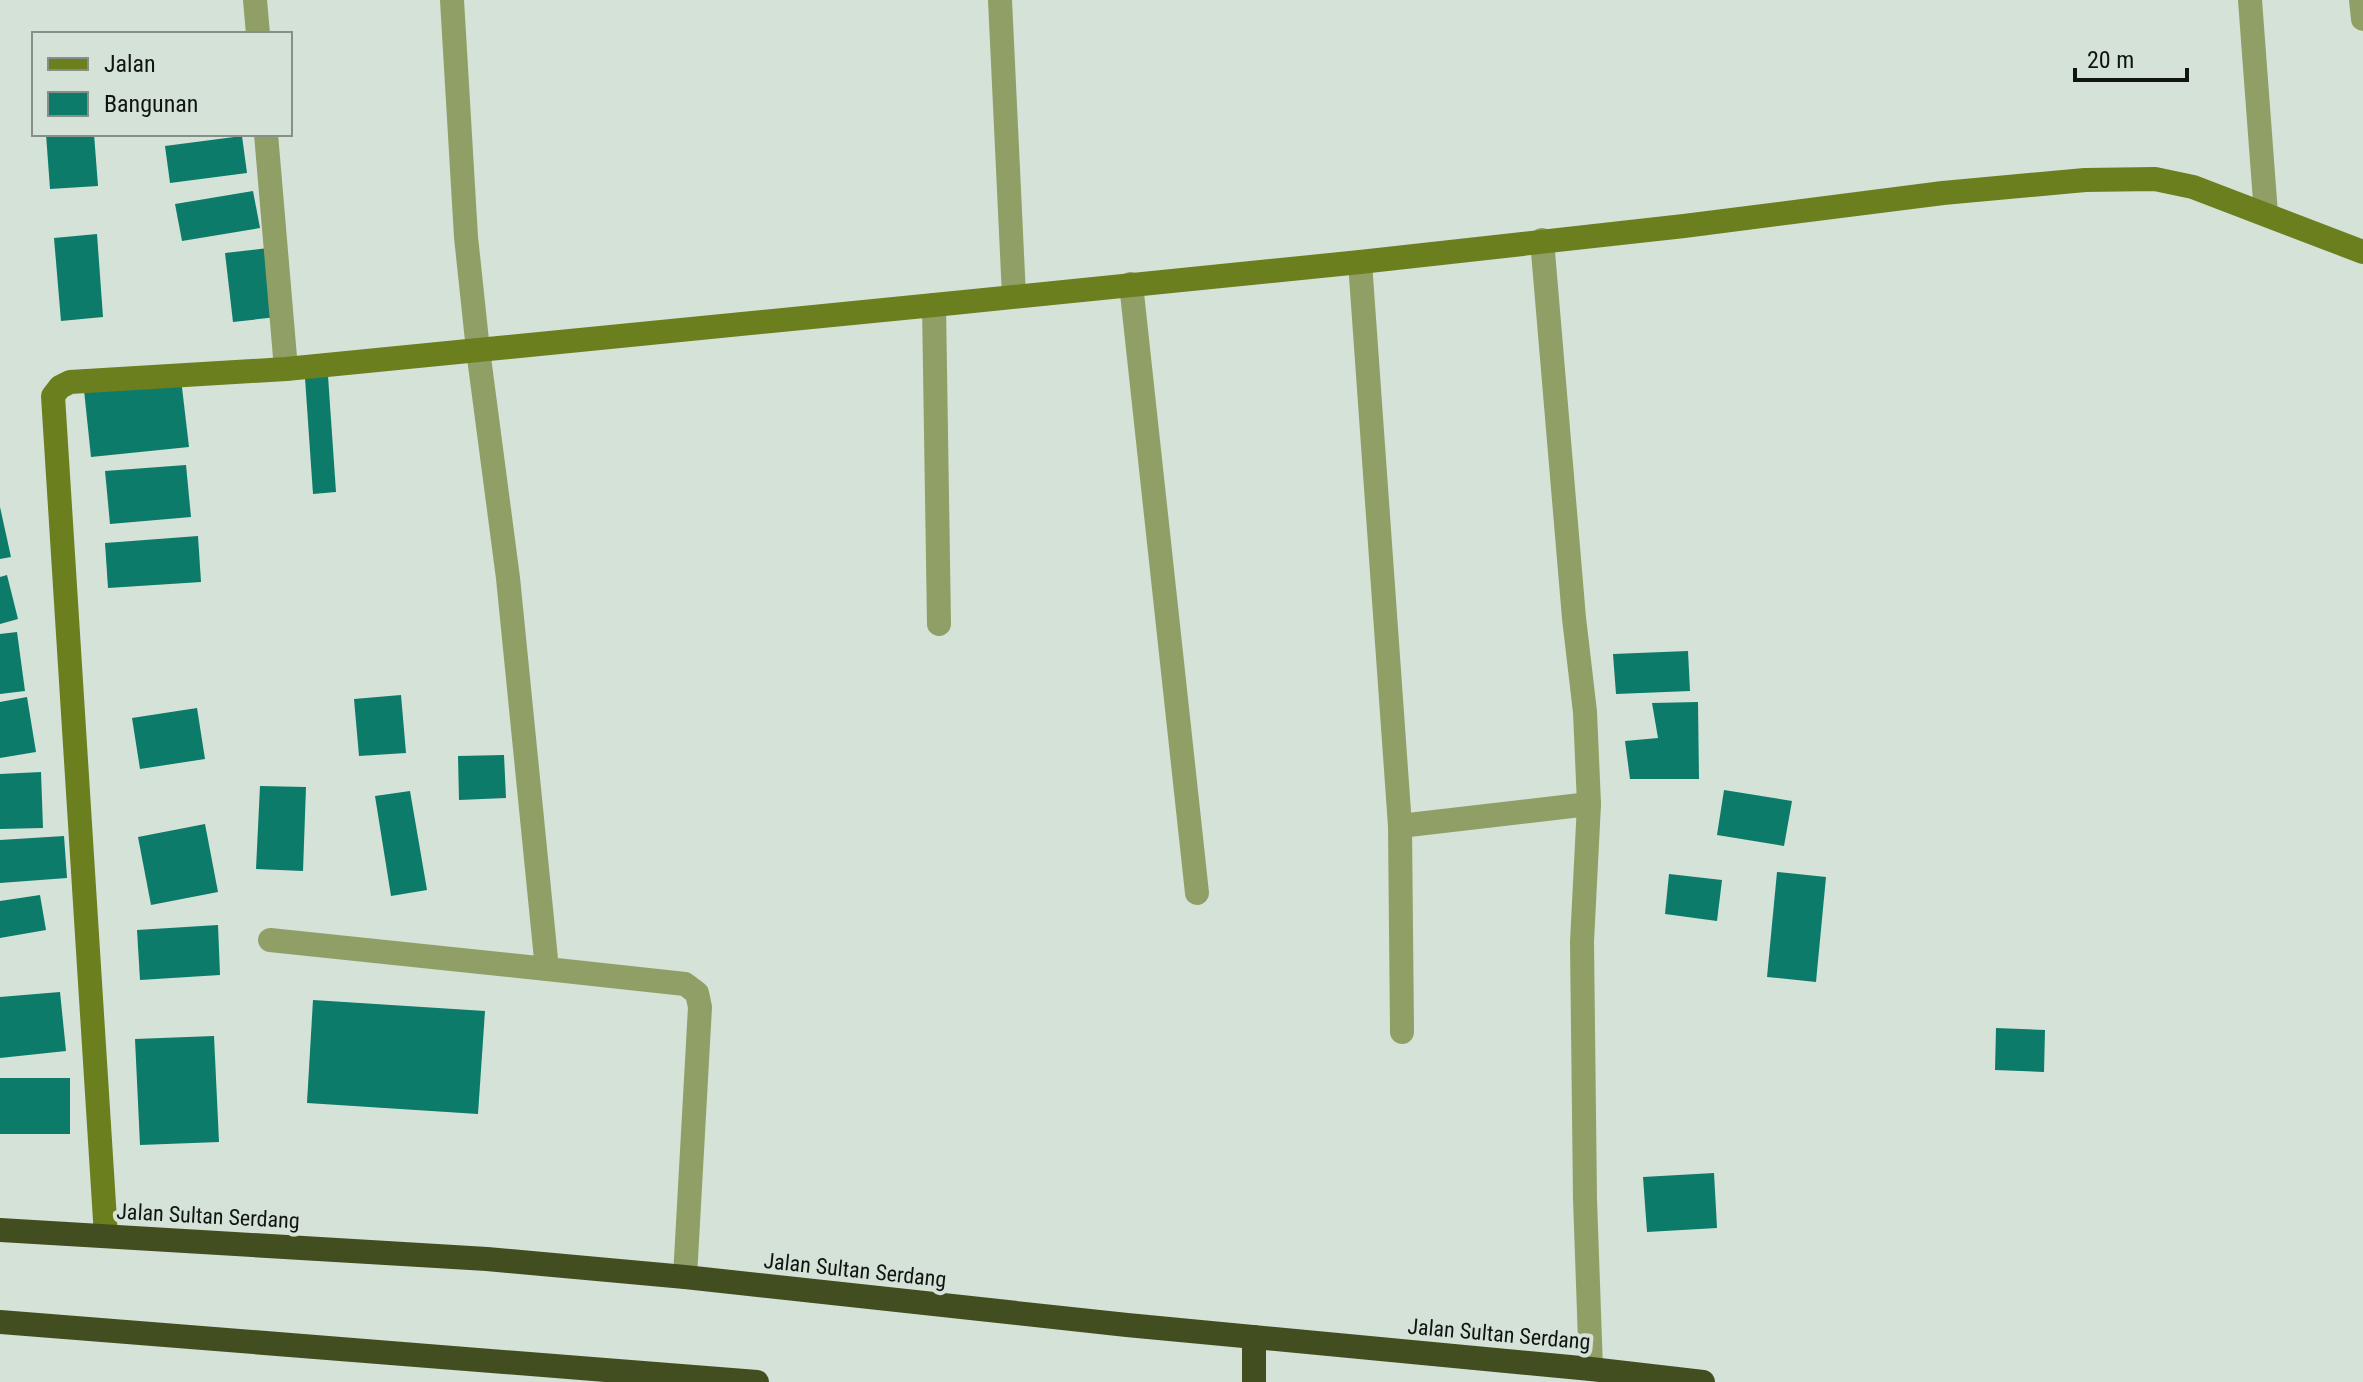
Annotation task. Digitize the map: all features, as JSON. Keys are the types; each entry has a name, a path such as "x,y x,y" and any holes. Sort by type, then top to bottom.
{"highway":[{"name":"Jalan Sultan Serdang","path":"0,1230 487,1259 1703,1382"},
{"path":"0,1322 757,1382"},
{"path":"1254,1337 1254,1382"}],"street":[{"path":"255,0 258,32"},
{"path":"452,0 466,237 508,578 547,969"},
{"path":"1000,0 1014,296"},
{"path":"2250,0 2266,214"},
{"path":"2361,0 2363,19"},
{"path":"266,136 286,369"},
{"path":"106,1236 53,396 60,387 70,382 286,369 934,305 1360,262 1943,193 2085,180 2155,179 2193,187 2363,252"},
{"path":"1542,240 1574,618 1585,712 1589,804 1582,942 1585,1199 1591,1369"},
{"path":"1360,262 1400,826 1402,1032"},
{"path":"1131,284 1197,893"},
{"path":"934,305 939,624"},
{"path":"1400,826 1589,804"},
{"path":"270,940 685,984 697,993 700,1007 685,1277"}],"building":[{"path":"46,136 94,136 98,186 50,189"},
{"path":"242,136 247,173 170,183 165,146"},
{"path":"253,191 260,228 182,241 175,204"},
{"path":"97,234 103,317 61,321 54,238"},
{"path":"268,248 277,317 233,322 225,253"},
{"path":"328,376 336,492 313,494 305,378"},
{"path":"181,379 189,447 91,457 84,390"},
{"path":"186,465 191,517 110,524 105,471"},
{"path":"0,507 11,557 0,559"},
{"path":"198,536 201,582 108,588 105,543"},
{"path":"7,575 18,619 0,624 0,577"},
{"path":"17,632 25,691 0,694 0,634"},
{"path":"1688,651 1690,691 1616,694 1613,654"},
{"path":"401,695 406,753 359,756 354,699"},
{"path":"27,697 36,752 0,758 0,702"},
{"path":"1698,702 1699,779 1630,779 1625,741 1658,738 1652,703"},
{"path":"197,708 205,759 140,769 132,718"},
{"path":"504,755 506,798 459,800 458,756"},
{"path":"41,772 43,828 0,829 0,774"},
{"path":"260,786 306,787 303,871 256,869"},
{"path":"1724,790 1792,801 1784,846 1717,835"},
{"path":"410,791 427,890 391,896 375,796"},
{"path":"205,824 218,892 151,905 138,837"},
{"path":"64,836 67,878 0,883 0,840"},
{"path":"1777,872 1826,877 1816,982 1767,977"},
{"path":"1669,874 1722,880 1717,921 1665,914"},
{"path":"40,895 46,930 0,938 0,901"},
{"path":"218,925 220,975 140,980 137,930"},
{"path":"60,992 66,1051 0,1058 0,997"},
{"path":"313,1000 485,1011 478,1114 307,1103"},
{"path":"1996,1028 2045,1030 2044,1072 1995,1070"},
{"path":"214,1036 219,1142 140,1145 135,1039"},
{"path":"0,1078 70,1078 70,1134 0,1134"},
{"path":"1714,1173 1717,1228 1647,1232 1643,1177"}]}
